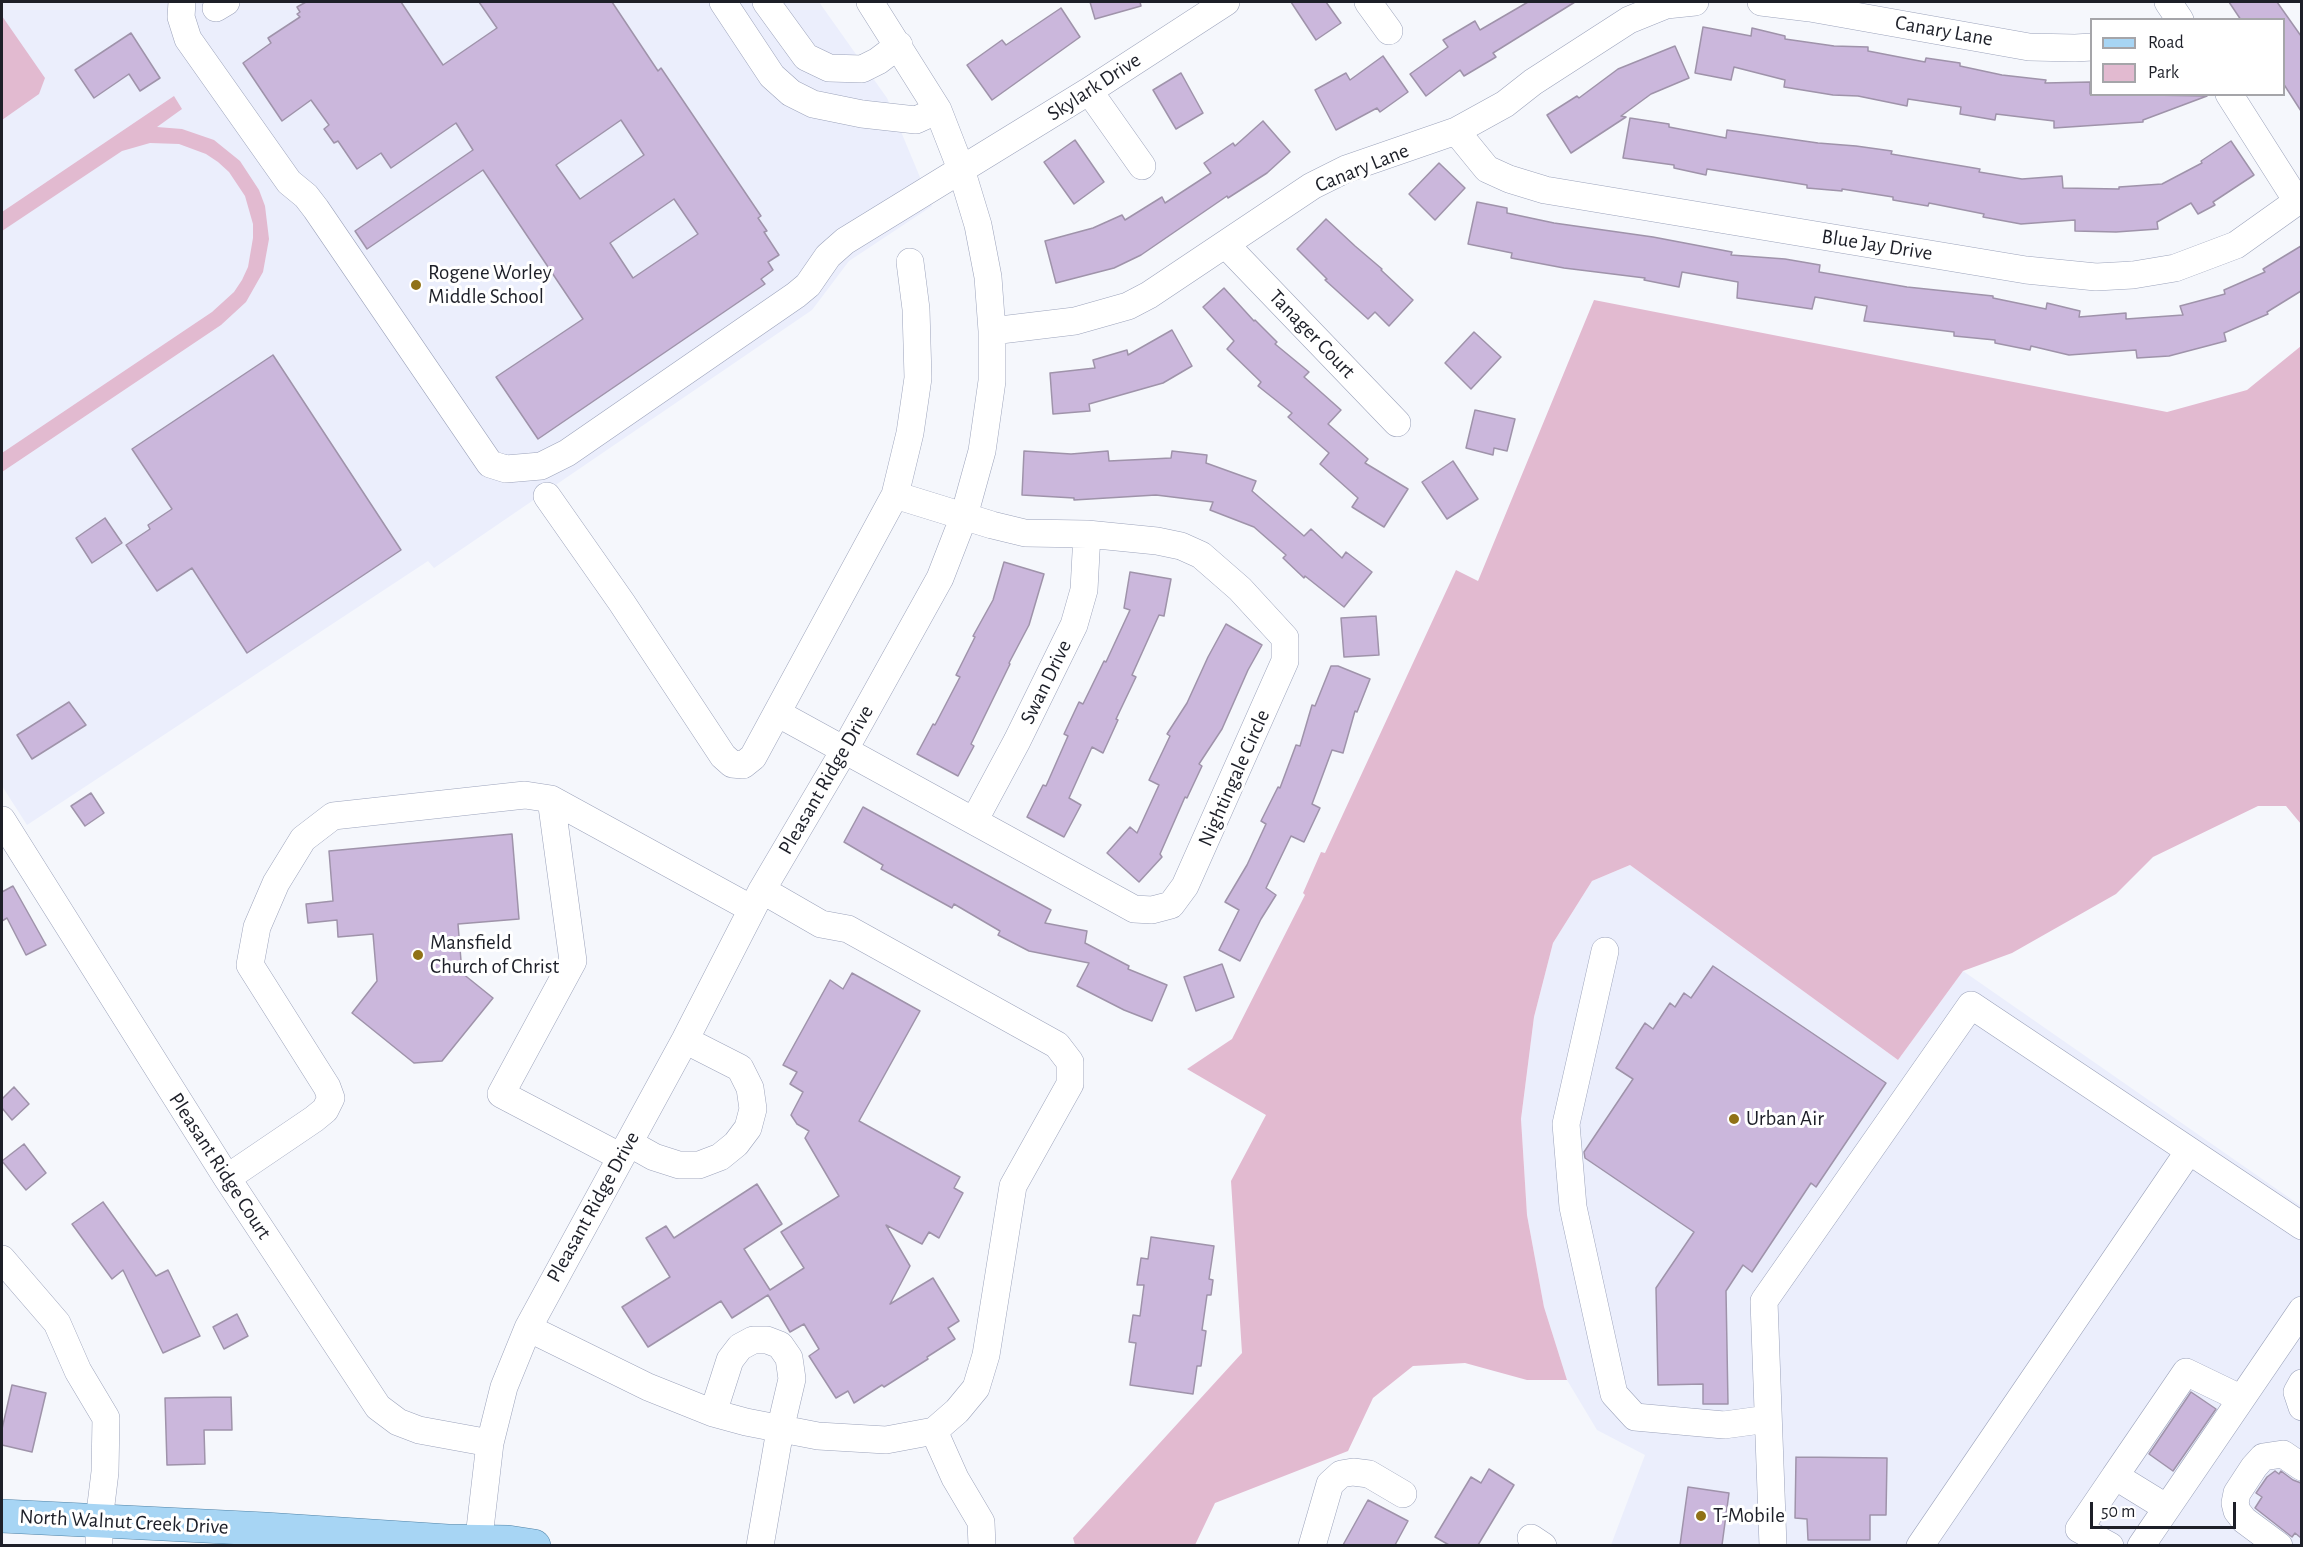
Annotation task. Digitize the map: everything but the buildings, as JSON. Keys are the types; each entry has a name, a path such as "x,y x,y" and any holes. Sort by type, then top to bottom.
{"main road":[{"name":"North Walnut Creek Drive","path":"2,1516 99,1533 534,1545"}],"street":[{"name":"Skylark Drive","path":"182,2 181,17 188,39 289,182 306,195 316,209 490,464 506,470 541,466 567,453 796,295 808,285 828,256 845,241 1089,91 1226,2"},
{"path":"723,2 772,76 791,93 813,104 862,114 916,120 938,110"},
{"path":"766,2 806,57 829,68 862,69 878,61 899,45"},
{"name":"Pleasant Ridge Drive","path":"478,1544 490,1443 504,1387 528,1328 685,1040 757,899 940,578 964,516 982,451 992,381 992,331 988,277 978,225 961,169 938,110 870,2"},
{"path":"1368,2 1389,31"},
{"name":"Canary Lane","path":"992,331 1075,321 1128,306 1226,245 1312,186 1346,169 1456,131 1505,104 1533,82 1629,20 1666,5 1695,2"},
{"name":"Canary Lane","path":"1761,2 1810,5 2029,47 2090,47"},
{"path":"1089,91 1142,166"},
{"path":"2230,96 2299,199"},
{"name":"Blue Jay Drive","path":"1456,131 1487,169 1509,179 1545,190 2015,268 2096,277 2133,275 2175,268 2236,245 2299,199"},
{"name":"Tanager Court","path":"1226,245 1397,423"},
{"path":"547,496 622,603 723,756 732,764 743,765 753,757 895,495 910,433 918,378 916,309 910,262"},
{"name":"Nightingale Circle","path":"777,713 845,748 1134,909 1152,910 1171,905 1185,886 1285,662 1285,638 1240,589 1201,555 1181,546 1087,534 1025,533 895,495"},
{"name":"Swan Drive","path":"974,821 1017,741 1074,624 1084,590 1087,534"},
{"path":"227,1178 314,1119 325,1110 331,1098 327,1087 250,965 257,927 276,883 303,839 333,816 525,795 551,799 757,899 821,924 848,929 1057,1045 1070,1062 1070,1084 1013,1186 986,1355 976,1388 957,1411 934,1431 886,1440 818,1436 780,1430 713,1413 648,1387 528,1328"},
{"path":"551,799 573,961 501,1094 625,1150 679,1165 699,1165 720,1157 736,1144 748,1128 753,1109 750,1089 740,1068 685,1040"},
{"name":"Pleasant Ridge Court","path":"2,820 227,1178 378,1407 398,1422 419,1430 490,1443"},
{"path":"1605,951 1566,1124 1573,1207 1614,1394 1635,1417 1724,1425 1768,1419"},
{"path":"1773,1545 1764,1301 1971,1005 2301,1226"},
{"path":"1920,1545 2189,1151"},
{"path":"2,1259 57,1323 78,1371 106,1418 105,1472 99,1533"},
{"path":"2141,1545 2301,1310"},
{"path":"713,1413 730,1360 740,1347 753,1340 766,1340 780,1345 789,1358 792,1379 780,1430 760,1545"},
{"path":"2110,1545 2079,1529 2186,1372 2240,1398"},
{"path":"2301,1383 2297,1392 2301,1407"},
{"path":"934,1431 955,1478 981,1522 982,1545"},
{"path":"2279,1545 2244,1520 2237,1511 2235,1503 2237,1493 2263,1457 2283,1454 2301,1467"},
{"path":"1312,1545 1330,1484 1341,1474 1353,1472 1369,1474 1403,1494"},
{"path":"2115,1476 2167,1508"}],"shaded area":[{"name":"Rogene Worley Middle School","path":"2,2 819,2 887,98 932,206 849,261 812,310 434,568 428,561 27,825 2,786"},
{"path":"1630,865 1898,1060 1963,971 2301,1206 2301,1545 1611,1545 1645,1455 1597,1430 1567,1380 1544,1307 1527,1215 1521,1119 1534,1017 1553,943 1592,881"}],"green space":[{"path":"2,16 45,78 39,94 2,120"},
{"path":"174,96 182,109 157,127 182,129 214,140 240,161 259,190 265,206 269,239 263,272 246,302 221,325 2,472 2,453 212,312 234,292 248,267 253,224 245,196 229,172 218,162 206,154 179,144 150,143 122,151 2,231 2,212"},
{"path":"1594,300 2167,412 2247,390 2301,346 2301,824 2286,806 2258,806 2153,857 2116,894 2012,953 1963,971 1898,1060 1630,865 1592,881 1553,943 1534,1017 1521,1119 1527,1215 1544,1307 1567,1380 1527,1380 1465,1363 1413,1366 1373,1398 1348,1451 1215,1503 1195,1545 1075,1545 1073,1538 1242,1353 1231,1181 1266,1115 1187,1069 1232,1039 1305,895 1303,893 1321,852 1325,853 1456,570 1478,581"}],"place":[{"name":"Rogene Worley Middle School","path":"416,285"},
{"name":"Mansfield Church of Christ","path":"418,955"},
{"name":"Urban Air","path":"1734,1119"},
{"name":"T-Mobile","path":"1701,1516"}]}
